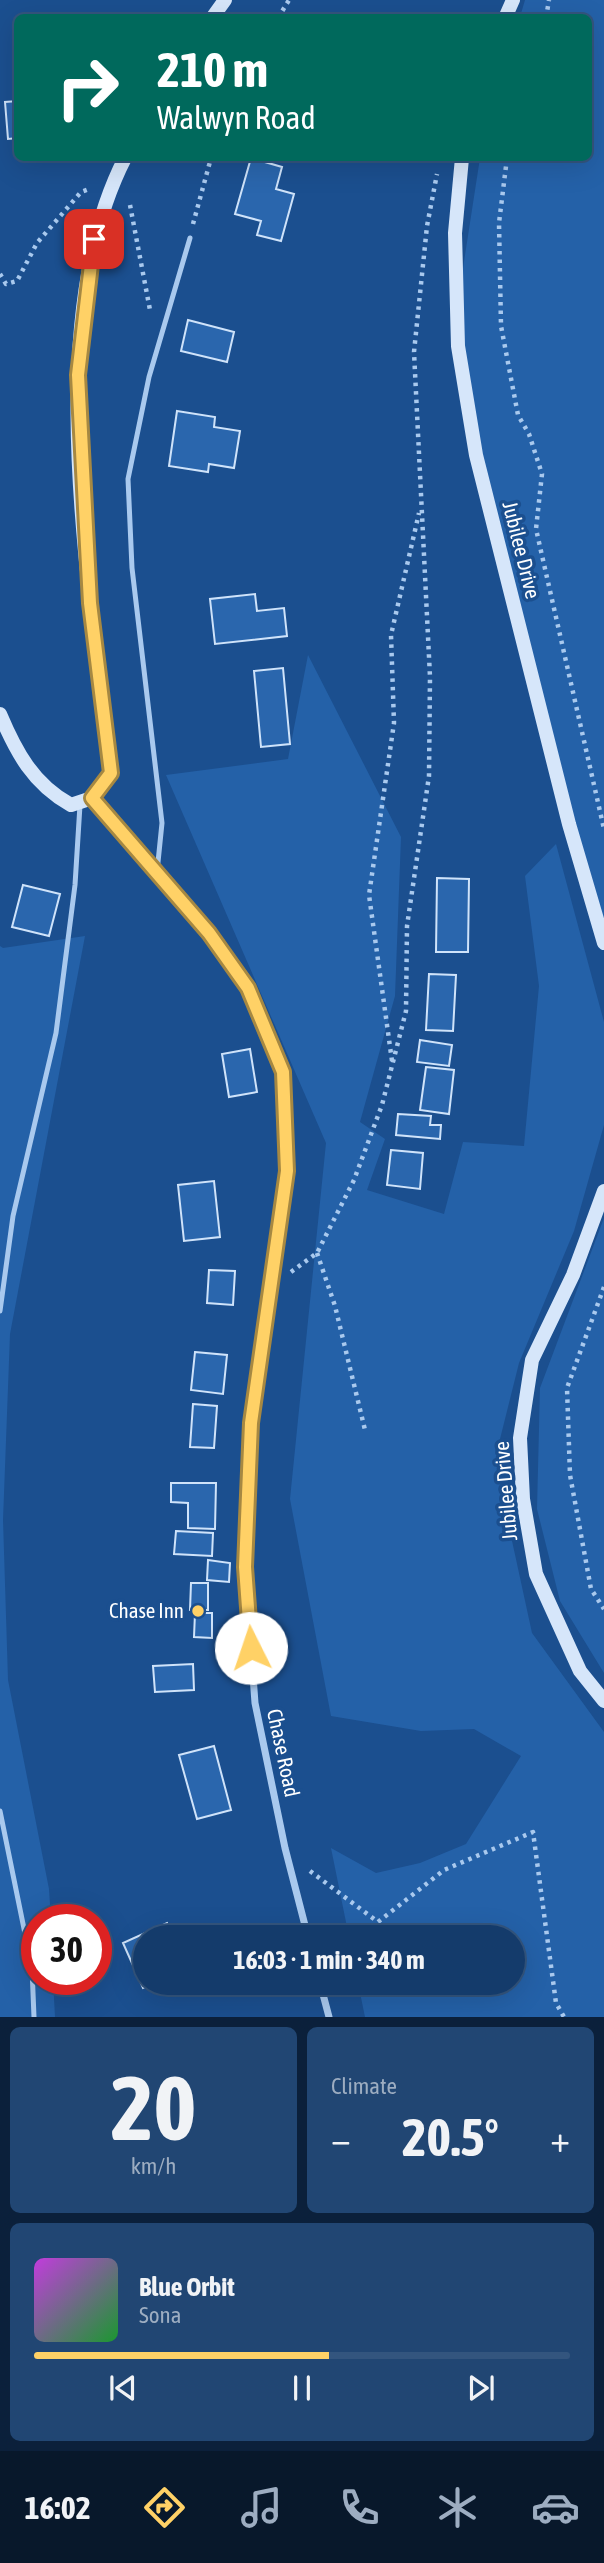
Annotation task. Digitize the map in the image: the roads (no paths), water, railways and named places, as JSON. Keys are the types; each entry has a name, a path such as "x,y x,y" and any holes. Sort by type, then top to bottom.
{"main road":[{"path":"0,714 29,772 48,793 71,805 86,800 111,773 90,603 78,375 89,257 112,187 124,161"},
{"name":"Jubilee Drive","path":"462,161 456,233 458,346 476,455 569,824 604,943"},
{"name":"Jubilee Drive","path":"604,1191 573,1275 532,1360 520,1438 523,1499 536,1574 580,1671 604,1701"}],"street":[{"name":"Chase Road","path":"86,800 157,872 209,933 248,988 283,1072 287,1171 273,1285 251,1423 245,1567 255,1703 285,1848 305,1925"},
{"path":"323,1995 329,2017"}],"lane":[{"path":"157,872 162,823 132,568 128,479 159,345 190,238"},
{"path":"0,1311 13,1216 56,1033 86,800"},
{"path":"0,1811 32,1968 34,2017"}],"place":[{"name":"Chase Inn","path":"198,1611"}]}
